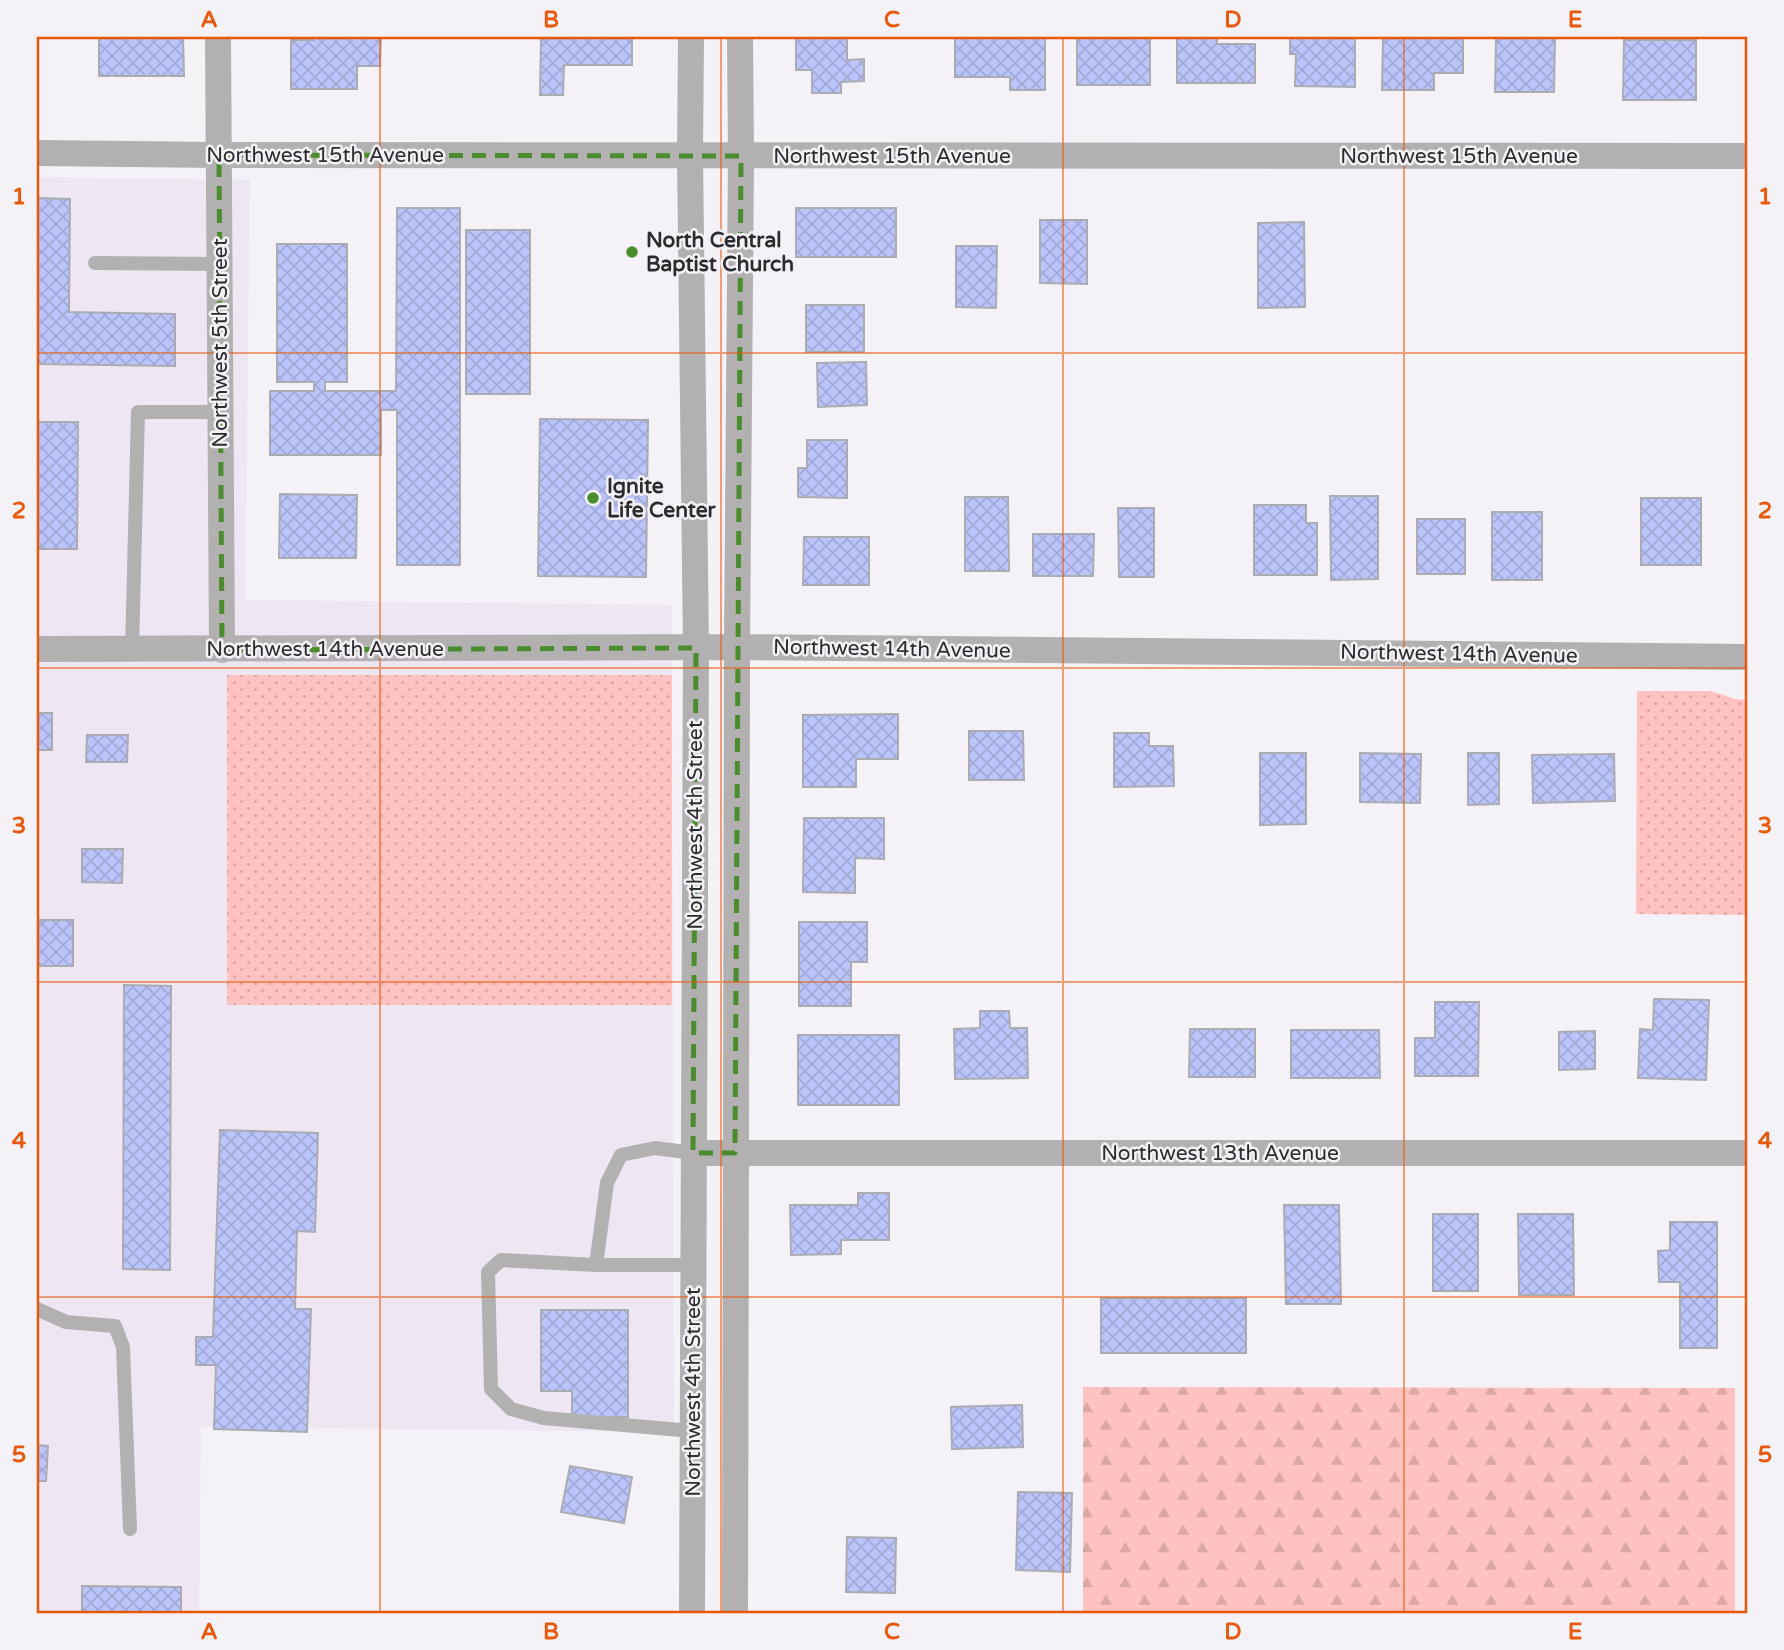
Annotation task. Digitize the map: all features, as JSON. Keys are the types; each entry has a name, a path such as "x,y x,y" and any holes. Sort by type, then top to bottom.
{"street":[{"name":"Northwest 5th Street","path":"218,37 222,650"},
{"name":"Northwest 4th Street","path":"691,37 696,648 692,1613"},
{"name":"Northwest 4th Street","path":"735,1613 740,37"},
{"name":"Northwest 15th Avenue","path":"37,153 1747,156"},
{"name":"Northwest 14th Avenue","path":"37,649 737,647 1747,657"},
{"name":"Northwest 13th Avenue","path":"693,1153 1747,1153"}],"lane":[{"path":"95,263 219,264"},
{"path":"132,650 138,412 220,412"},
{"path":"596,1265 607,1183 621,1155 655,1148 693,1153"},
{"path":"692,1431 544,1418 511,1409 491,1389 488,1272 501,1260 596,1265 693,1265"},
{"path":"37,1309 66,1322 115,1326 122,1347 130,1528"}],"highlighted area":[{"path":"219,155 741,156 735,1153 693,1153 696,648 222,650"}],"shaded area":[{"path":"37,177 250,180 245,600 672,605 674,1432 201,1427 199,1613 37,1613"}],"green space":[{"path":"227,675 672,675 672,1005 227,1005"},
{"path":"1637,691 1711,691 1747,700 1747,915 1636,914"},
{"path":"1083,1387 1735,1388 1735,1613 1083,1613"}],"building":[{"path":"99,37 183,37 184,76 99,76"},
{"path":"314,37 381,37 380,66 357,66 357,89 291,89 291,40 314,40"},
{"path":"541,37 632,37 632,65 564,65 563,95 540,95"},
{"path":"796,37 847,37 847,60 864,59 864,81 841,82 841,93 812,93 812,70 796,70"},
{"path":"955,37 1045,37 1045,90 1010,90 1010,77 955,77"},
{"path":"1077,37 1150,37 1150,85 1077,85"},
{"path":"1177,37 1217,37 1217,44 1255,44 1255,83 1177,83"},
{"path":"1290,37 1355,37 1355,87 1295,86 1296,54 1290,54"},
{"path":"1383,37 1463,37 1463,73 1434,73 1434,90 1382,90"},
{"path":"1496,37 1555,37 1554,92 1495,92"},
{"path":"1624,40 1696,40 1696,100 1623,100"},
{"path":"37,198 70,199 69,312 175,314 175,366 37,364"},
{"path":"397,208 460,208 460,565 397,565 397,410 381,410 381,455 270,455 270,391 314,391 314,382 277,382 277,244 347,244 347,382 325,382 325,391 396,391"},
{"path":"796,208 896,208 896,257 796,257"},
{"path":"1040,220 1087,220 1087,284 1040,283"},
{"path":"1304,222 1305,307 1258,308 1258,223"},
{"path":"466,230 530,230 530,394 466,394"},
{"path":"956,246 997,246 996,308 956,307"},
{"path":"806,305 864,305 864,352 806,352"},
{"path":"866,362 867,405 818,407 817,363"},
{"name":"Ignite Life Center","path":"540,419 648,420 646,577 538,576"},
{"path":"37,422 78,422 77,549 37,549"},
{"path":"807,440 847,440 847,498 798,497 798,468 807,468"},
{"path":"280,494 357,495 356,558 279,558"},
{"path":"1330,496 1378,496 1378,579 1331,580"},
{"path":"965,497 1008,497 1009,571 965,571"},
{"path":"1641,498 1701,498 1701,565 1641,565"},
{"path":"1254,505 1306,505 1306,523 1317,523 1317,575 1254,575"},
{"path":"1118,508 1154,508 1154,577 1119,577"},
{"path":"1492,512 1542,512 1542,580 1492,580"},
{"path":"1417,519 1465,519 1465,574 1417,574"},
{"path":"1033,534 1094,534 1093,576 1033,576"},
{"path":"804,537 869,537 869,585 803,585"},
{"path":"37,713 52,713 52,750 37,750"},
{"path":"898,714 898,759 856,759 856,787 803,787 803,715"},
{"path":"969,731 1023,731 1024,780 969,780"},
{"path":"1114,733 1149,733 1149,746 1173,746 1174,786 1114,787"},
{"path":"87,735 128,735 127,762 86,762"},
{"path":"1260,753 1306,753 1306,824 1260,825"},
{"path":"1360,753 1421,754 1420,803 1360,802"},
{"path":"1468,753 1499,753 1499,804 1468,805"},
{"path":"1614,754 1615,801 1533,803 1532,755"},
{"path":"804,818 884,818 884,859 855,858 855,893 803,892"},
{"path":"82,849 123,849 122,883 82,882"},
{"path":"37,920 73,920 73,966 37,966"},
{"path":"799,922 867,922 867,962 851,962 851,1006 799,1006"},
{"path":"124,985 171,986 170,1270 123,1269"},
{"path":"1654,999 1709,1000 1706,1080 1638,1078 1640,1029 1653,1030"},
{"path":"1435,1002 1479,1002 1478,1076 1415,1076 1415,1038 1435,1038"},
{"path":"980,1011 1009,1011 1010,1028 1027,1028 1028,1078 955,1079 954,1029 980,1028"},
{"path":"1190,1029 1255,1029 1255,1077 1189,1077"},
{"path":"1291,1030 1379,1030 1380,1078 1291,1078"},
{"path":"1595,1031 1595,1069 1559,1070 1559,1032"},
{"path":"798,1035 899,1035 899,1105 798,1105"},
{"path":"220,1130 318,1133 315,1232 297,1231 295,1309 311,1309 307,1432 214,1429 216,1365 196,1365 196,1337 213,1337"},
{"path":"858,1193 889,1193 889,1240 841,1240 841,1254 791,1255 790,1205 858,1205"},
{"path":"1284,1205 1339,1205 1341,1304 1286,1304"},
{"path":"1433,1214 1478,1214 1478,1291 1433,1291"},
{"path":"1518,1214 1573,1214 1574,1295 1519,1295"},
{"path":"1670,1222 1717,1222 1717,1348 1680,1348 1680,1282 1659,1282 1658,1251 1670,1250"},
{"path":"1101,1298 1246,1298 1246,1353 1101,1353"},
{"path":"541,1310 628,1310 628,1417 572,1417 572,1391 541,1391"},
{"path":"1022,1405 1023,1447 952,1449 951,1407"},
{"path":"37,1445 48,1446 46,1481 37,1481"},
{"path":"570,1466 632,1477 624,1523 561,1512"},
{"path":"1018,1492 1072,1493 1070,1572 1016,1570"},
{"path":"847,1537 896,1538 895,1593 846,1592"},
{"path":"82,1586 181,1587 181,1613 82,1613"}],"place":[{"name":"North Central Baptist Church","path":"632,252"},
{"name":"Ignite Life Center","path":"593,498"}]}
